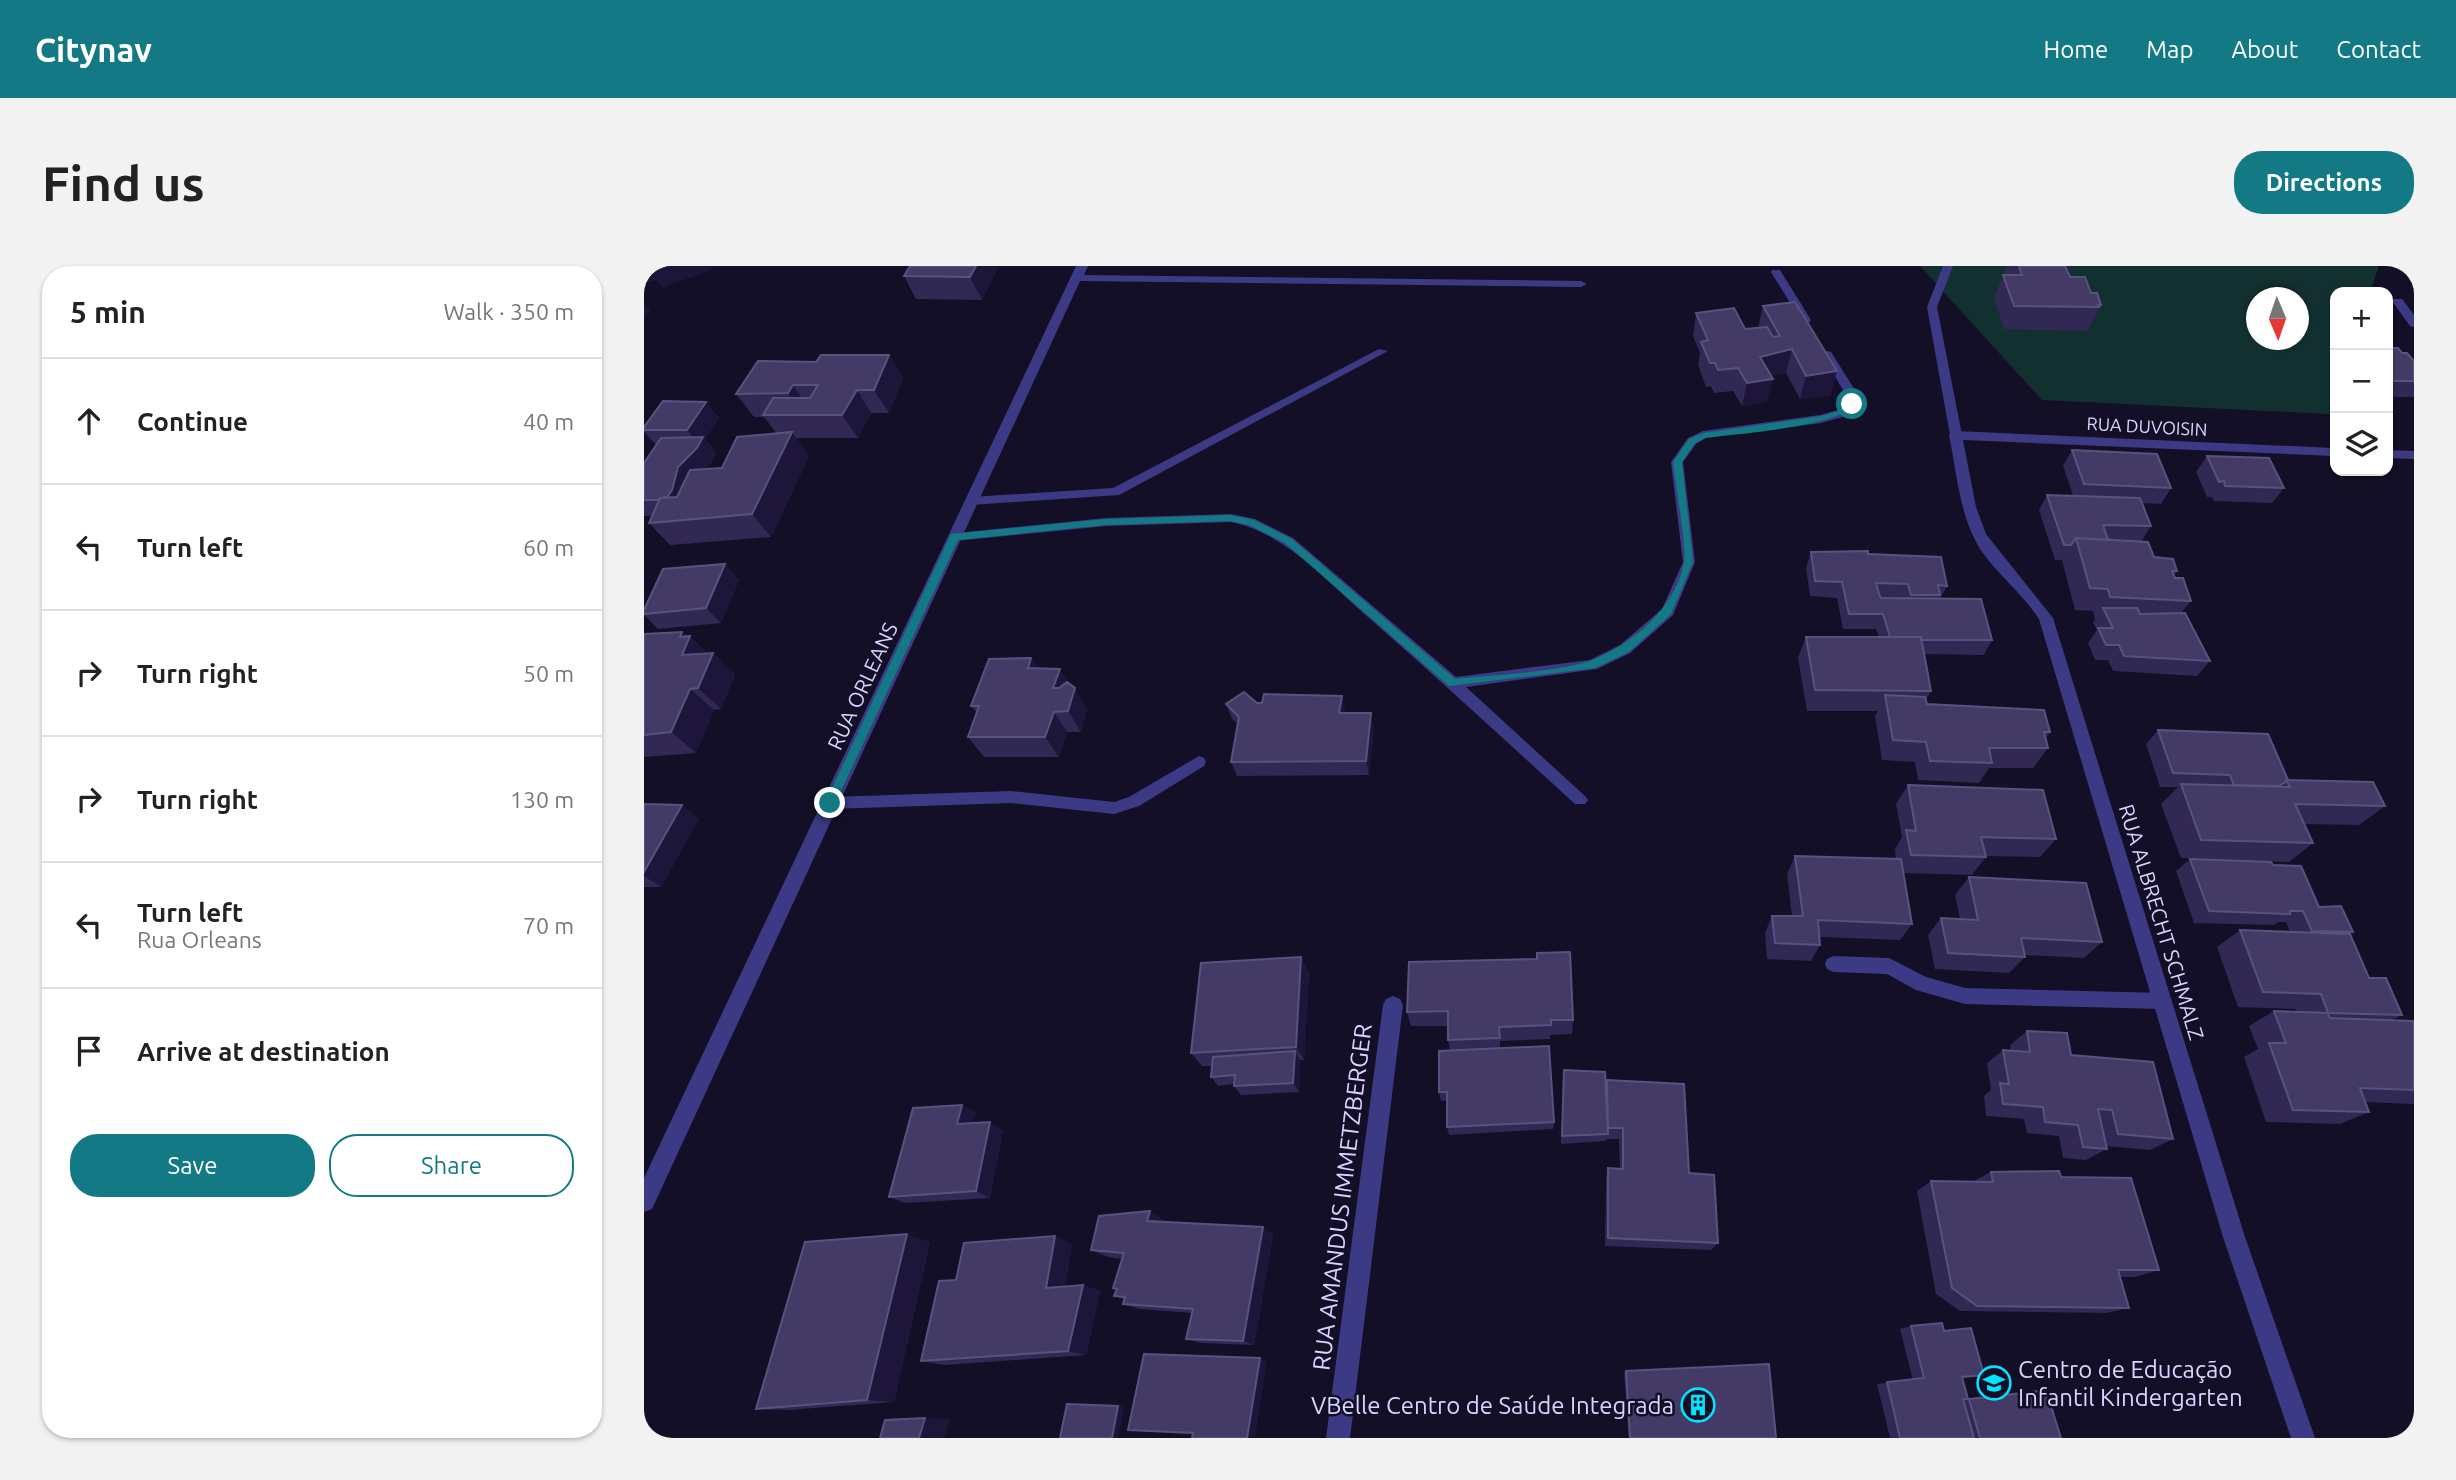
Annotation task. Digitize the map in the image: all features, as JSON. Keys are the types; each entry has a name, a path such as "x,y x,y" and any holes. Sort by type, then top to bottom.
{"street":[{"path":"1079,272 1581,284"},
{"name":"RUA ORLEANS","path":"644,1201 1079,272"},
{"path":"2399,301 2414,323"},
{"name":"RUA DUVOISIN","path":"1956,435 2330,452"},
{"name":"RUA ALBRECHT SCHMALZ","path":"1956,435 1976,531 1987,549 2032,595 2046,618 2234,1237 2303,1438"},
{"path":"2393,454 2414,455"},
{"name":"RUA AMANDUS IMMETZBERGER","path":"1338,1438 1393,1005"}],"lane":[{"path":"1948,266 1932,307 1956,435"},
{"path":"1453,683 1592,665 1625,649 1668,612 1689,562 1677,462 1683,450 1703,436 1821,419 1842,413 1852,404 1852,395 1776,272"},
{"path":"955,537 1110,507 1383,351"},
{"path":"971,501 1110,507 1251,522 1289,541 1453,683 1580,800"},
{"path":"830,803 1011,797 1114,808 1134,802 1199,762"},
{"path":"1833,964 1889,966 1922,984 1965,996 2163,1001"}],"green space":[{"path":"1920,266 2379,266 2372,287 2330,287 2330,414 2042,400"}],"building":[{"path":"645,266 665,266 650,272"},
{"path":"910,266 976,266 970,277 904,276"},
{"path":"2019,266 2065,266 2070,277 2085,277 2091,293 2097,293 2101,305 2014,306 2003,275 2022,275"},
{"path":"1795,302 1837,371 1806,376 1792,349 1760,357 1773,379 1747,383 1738,368 1718,370 1715,363 1710,363 1701,342 1708,340 1696,313 1734,308 1745,329 1767,327 1773,337 1780,336 1763,306"},
{"path":"2393,348 2407,353 2414,361 2414,381 2393,381"},
{"path":"821,355 889,355 874,390 857,390 842,415 763,415 773,398 810,398 818,385 793,385 788,393 736,394 758,361 816,362"},
{"path":"663,401 706,402 687,430 644,430"},
{"path":"792,432 752,514 649,523 660,498 677,497 690,470 722,468 737,437"},
{"path":"703,437 697,448 678,467 672,490 667,497 644,500 644,463 661,438"},
{"path":"2072,450 2157,454 2171,488 2084,484"},
{"path":"2207,456 2269,458 2284,488 2225,486 2224,481 2219,482"},
{"path":"2047,495 2140,498 2151,526 2103,525 2108,540 2076,538 2071,545 2064,545"},
{"path":"2076,538 2148,542 2154,557 2173,559 2177,571 2172,571 2175,578 2183,578 2191,601 2110,597 2108,589 2090,588"},
{"path":"1868,551 1868,554 1941,557 1947,586 1938,585 1940,595 1911,595 1908,584 1876,583 1881,598 1981,599 1992,640 1890,637 1883,614 1849,614 1842,582 1815,581 1811,552"},
{"path":"725,564 706,608 644,614 663,569"},
{"path":"2103,608 2137,608 2140,614 2185,613 2210,661 2124,656 2119,645 2106,645 2098,628 2113,628"},
{"path":"682,632 680,637 690,636 682,655 713,653 698,688 690,689 671,732 644,735 644,634"},
{"path":"1806,637 1921,637 1931,691 1815,690"},
{"path":"1031,658 1028,668 1060,669 1053,688 1059,688 1067,682 1075,688 1068,711 1054,712 1045,737 968,737 979,706 971,706 989,659"},
{"path":"1244,692 1257,703 1262,703 1264,694 1342,696 1339,713 1371,713 1366,761 1231,762 1239,717 1226,704"},
{"path":"1885,695 1925,697 1927,704 2044,710 2050,732 2044,732 2048,748 1989,748 1992,763 1930,761 1926,742 1893,740"},
{"path":"2158,730 2268,734 2288,780 2279,786 2234,785 2230,775 2173,773"},
{"path":"2286,780 2373,782 2385,806 2295,804 2313,843 2201,840 2181,784 2290,787"},
{"path":"1908,785 2043,790 2056,839 1981,837 1986,857 1911,855 1906,830 1916,831"},
{"path":"644,804 682,805 644,872"},
{"path":"1795,856 1901,859 1912,924 1818,920 1820,945 1775,943 1772,916 1803,916"},
{"path":"2190,859 2271,862 2273,865 2301,866 2319,907 2341,906 2353,932 2312,931 2303,911 2290,911 2290,914 2209,911"},
{"path":"1969,877 2086,883 2102,942 2021,938 2025,957 1948,953 1941,918 1978,920"},
{"path":"2240,930 2350,934 2369,978 2386,978 2402,1015 2328,1013 2321,994 2263,992"},
{"path":"1570,952 1573,1020 1551,1020 1551,1025 1499,1027 1500,1038 1448,1040 1448,1011 1407,1012 1409,962 1537,959 1537,953"},
{"path":"1301,957 1296,1047 1191,1053 1201,963"},
{"path":"2274,1011 2328,1013 2330,1018 2414,1021 2414,1090 2360,1088 2369,1112 2293,1110 2269,1043 2286,1043"},
{"path":"2027,1031 2067,1033 2071,1055 2153,1062 2173,1139 2118,1134 2112,1110 2098,1109 2107,1149 2083,1147 2078,1125 2045,1122 2043,1107 2003,1104 2000,1083 2009,1084 2003,1050 2030,1052"},
{"path":"1549,1046 1554,1122 1447,1127 1447,1092 1439,1092 1439,1051"},
{"path":"1295,1051 1293,1083 1234,1086 1235,1075 1211,1077 1213,1057"},
{"path":"1564,1070 1605,1072 1608,1134 1562,1136"},
{"path":"1607,1080 1684,1084 1689,1173 1714,1175 1718,1243 1608,1238 1608,1168 1623,1169 1623,1128 1608,1128"},
{"path":"962,1105 957,1124 990,1122 976,1191 889,1197 913,1108"},
{"path":"2059,1171 2061,1177 2131,1178 2159,1270 2118,1270 2129,1308 1977,1306 1952,1288 1931,1181 1993,1182 1991,1172"},
{"path":"1150,1211 1147,1221 1263,1227 1243,1341 1186,1339 1193,1309 1123,1304 1125,1297 1114,1296 1117,1289 1113,1288 1124,1253 1091,1250 1099,1216"},
{"path":"907,1234 867,1400 756,1409 805,1242"},
{"path":"1055,1236 1046,1288 1083,1285 1068,1351 921,1361 939,1281 956,1280 964,1243"},
{"path":"1942,1323 1944,1331 1971,1328 1984,1375 1962,1377 1968,1399 1963,1399 1974,1438 1900,1438 1887,1382 1924,1378 1911,1326"},
{"path":"1144,1354 1260,1358 1247,1438 1192,1438 1193,1433 1128,1430"},
{"name":"VBelle Centro de Saúde Integrada","path":"1769,1364 1776,1438 1630,1438 1626,1371"},
{"path":"2046,1390 2061,1438 1980,1438 1969,1399"},
{"path":"1067,1404 1118,1406 1112,1438 1060,1438"},
{"path":"925,1418 919,1438 880,1438 885,1420"}],"place":[{"name":"Centro de Educação Infantil Kindergarten","path":"1994,1383"},
{"name":"VBelle Centro de Saúde Integrada","path":"1698,1405"}],"route":[{"path":"830,803 955,537 1106,522 1230,518 1251,522 1289,541 1453,683 1540,673 1592,665 1625,649 1668,612 1689,562 1677,462 1692,441 1703,436 1821,419 1842,413 1852,404"}]}
